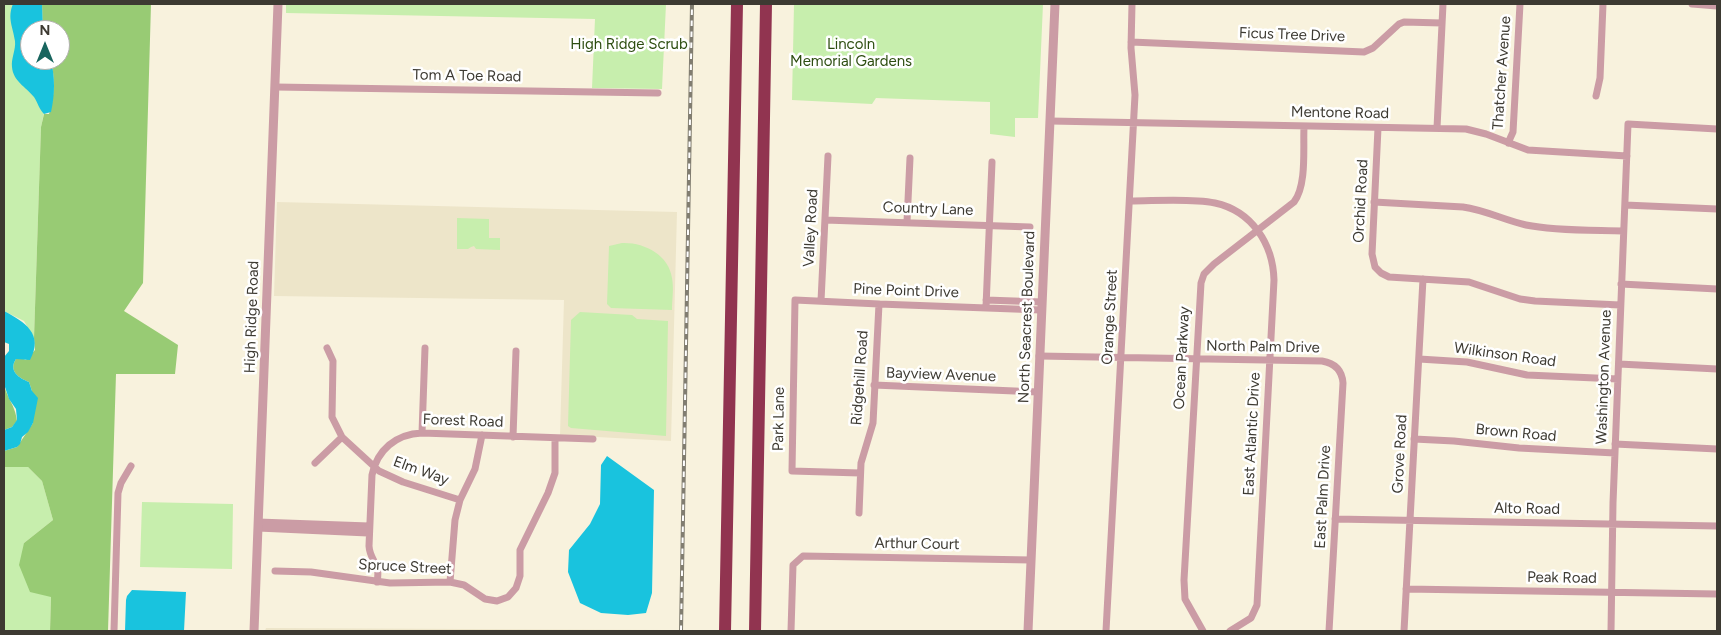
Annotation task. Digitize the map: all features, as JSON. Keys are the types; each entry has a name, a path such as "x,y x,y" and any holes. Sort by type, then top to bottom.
{"highway":[{"path":"725,631 737,4"},
{"path":"755,631 766,4"}],"street":[{"name":"High Ridge Road","path":"254,631 278,4"},
{"name":"North Seacrest Boulevard","path":"1028,631 1055,4"},
{"name":"Orange Street","path":"1106,631 1134,123 1135,85 1130,42 1132,4"},
{"path":"1437,128 1443,4"},
{"name":"Thatcher Avenue","path":"1508,143 1513,132 1520,4"},
{"path":"1596,96 1600,78 1603,4"},
{"path":"1692,4 1717,6"},
{"name":"Ficus Tree Drive","path":"1130,42 1364,52 1373,48 1399,24 1404,22 1442,23"},
{"name":"Tom A Toe Road","path":"275,87 658,93"},
{"name":"Mentone Road","path":"1050,121 1437,128 1476,131 1536,151 1627,156"},
{"name":"Washington Avenue","path":"1611,631 1612,524 1628,124 1717,129"},
{"name":"Ocean Parkway","path":"1203,631 1185,599 1184,588 1199,291 1202,277 1214,264 1298,197 1302,181 1304,127"},
{"name":"Orchid Road","path":"1378,128 1372,259 1375,267 1381,273 1394,278 1423,279"},
{"name":"Valley Road","path":"821,301 828,156"},
{"path":"907,222 910,158"},
{"path":"986,304 992,162"},
{"name":"East Atlantic Drive","path":"1130,201 1216,203 1240,213 1258,230 1269,249 1274,270 1256,605 1251,618 1230,631"},
{"path":"1374,202 1470,208 1534,226 1623,231"},
{"path":"1624,205 1717,209"},
{"name":"Country Lane","path":"825,220 1030,227"},
{"path":"1423,279 1469,282 1520,299 1535,301 1620,305"},
{"name":"Grove Road","path":"1404,631 1423,279"},
{"path":"1621,284 1717,289"},
{"name":"Pine Point Drive","path":"795,300 878,304 1042,306"},
{"name":"Park Lane","path":"795,300 792,471 860,473"},
{"name":"Ridgehill Road","path":"859,513 860,473 863,453 872,423 878,304"},
{"path":"315,463 342,438 332,417 333,361 327,348"},
{"path":"422,433 425,348"},
{"path":"513,437 516,351"},
{"name":"North Palm Drive","path":"1039,356 1322,361 1335,366"},
{"name":"Wilkinson Road","path":"1418,359 1468,362 1527,374 1618,379"},
{"path":"1619,364 1717,369"},
{"name":"East Palm Drive","path":"1329,631 1343,383 1341,373 1335,366"},
{"name":"Bayview Avenue","path":"874,385 1038,392"},
{"name":"Forest Road","path":"374,465 381,453 392,442 406,435 422,433 593,439"},
{"path":"450,582 455,520 460,500 475,469 482,436"},
{"name":"Elm Way","path":"342,438 379,471 403,482 460,500"},
{"name":"Spruce Street","path":"275,571 310,572 377,582 450,582 464,585 485,600 497,601 508,597 516,588 520,576 520,550 548,493 555,474 555,439"},
{"name":"Brown Road","path":"1414,439 1471,442 1519,448 1615,453"},
{"path":"1615,444 1717,449"},
{"path":"374,465 369,550 378,569 377,582"},
{"path":"114,631 118,493 121,483 132,466"},
{"name":"Alto Road","path":"1336,520 1717,526"},
{"path":"258,525 369,530"},
{"name":"Arthur Court","path":"790,631 792,565 803,556 1030,560"},
{"name":"Peak Road","path":"1406,589 1717,594"}],"shaded area":[{"path":"277,202 677,212 671,441 560,435 564,300 274,296"},
{"path":"266,628 668,630 265,631"}],"green space":[{"path":"4,4 42,4 43,20 20,20 20,70 53,70 41,127 34,338 24,321 4,311"},
{"path":"42,4 151,4 143,283 124,311 178,345 175,374 116,374 108,631 50,631 51,597 30,592 19,565 24,543 53,520 42,481 28,467 4,467 4,451 17,447 33,423 32,391 29,382 18,376 13,367 16,359 26,360 35,350 41,127 44,114 49,114 52,100 54,80 52,70 70,70 70,20 43,20"},
{"name":"High Ridge Scrub","path":"286,4 666,4 662,89 592,88 595,19 286,13"},
{"name":"Lincoln Memorial Gardens","path":"794,4 1043,4 1038,118 1015,118 1015,137 990,134 990,102 876,98 872,104 792,100"},
{"path":"457,218 489,219 489,238 500,238 500,250 476,249 474,246 468,249 457,249"},
{"path":"630,243 647,248 661,257 666,263 673,282 672,310 611,308 607,304 609,246"},
{"path":"580,312 632,315 637,319 668,321 666,436 571,428 568,426 571,320"},
{"path":"4,384 15,410 17,421 12,427 4,430"},
{"path":"4,467 28,467 42,481 53,520 24,543 51,596 50,631 4,631"},
{"path":"142,502 233,504 232,569 140,567"}],"water":[{"path":"13,4 42,4 43,20 20,20 20,70 53,70 54,86 51,112 44,114 34,97 17,80 13,72 12,64 15,41 10,18"},
{"path":"4,311 25,324 33,336 35,343 34,351 30,360 16,359 13,367 18,376 29,382 32,391 38,398 33,423 28,432 22,437 17,447 4,451 4,430 12,427 17,420 16,409 9,399 4,384 4,357 9,351 9,344 4,342"},
{"path":"607,456 654,490 652,593 646,613 628,615 601,613 580,603 568,572 569,550 590,524 600,504 601,465"},
{"path":"132,590 186,592 184,631 125,631 126,600"}],"railway":[{"path":"681,631 692,4"}]}
